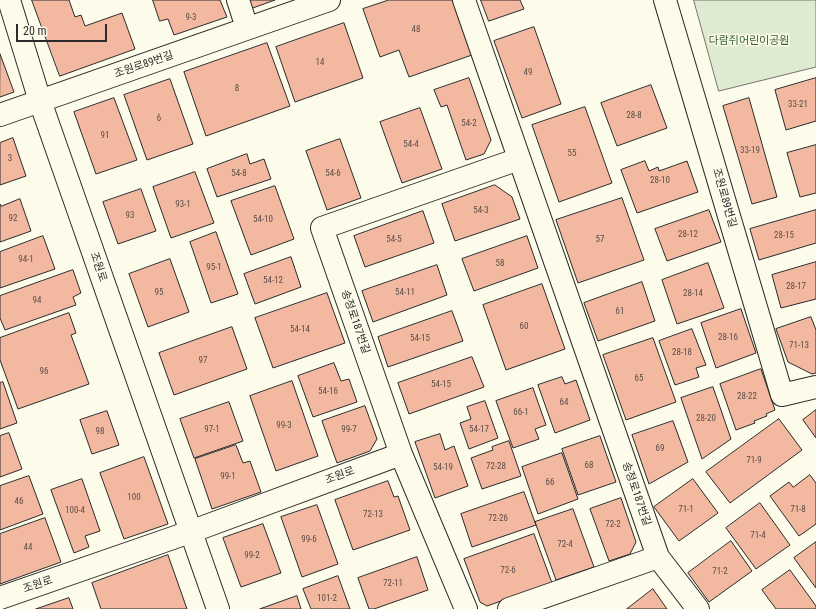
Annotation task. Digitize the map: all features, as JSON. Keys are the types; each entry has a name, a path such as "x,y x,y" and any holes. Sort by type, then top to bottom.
{"street":[{"name":"조원로","path":"9,0 40,101 218,609"},
{"path":"238,0 248,28"},
{"name":"조원로89번길","path":"0,115 329,0"},
{"name":"송정로187번길","path":"464,0 658,557 698,609"},
{"name":"조원로89번길","path":"665,0 782,396 816,387"},
{"name":"송정로187번길","path":"466,609 400,454 322,228 519,159"},
{"name":"조원로","path":"0,598 190,532 400,454"},
{"path":"509,609 658,557"}],"green space":[{"name":"다람쥐어린이공원","path":"694,0 816,0 816,67 719,91"}],"building":[{"path":"32,0 69,0 75,17 81,15 85,26 122,13 135,49 60,76"},
{"path":"153,0 220,0 227,17 174,35 168,19 160,21"},
{"path":"246,0 275,0 250,9"},
{"path":"389,0 453,0 472,55 409,77 399,50 380,57 363,9"},
{"path":"481,0 520,0 524,9 489,21"},
{"path":"344,23 363,78 295,102 276,47"},
{"path":"534,27 561,104 522,118 494,41"},
{"path":"267,43 290,106 206,136 184,72"},
{"path":"0,54 14,92 0,97"},
{"path":"469,78 491,140 484,154 466,160 447,105 441,107 434,90"},
{"path":"816,78 816,121 786,130 775,90"},
{"path":"170,79 193,144 147,160 124,95"},
{"path":"651,85 667,128 617,146 601,103"},
{"path":"114,98 137,160 96,174 74,112"},
{"path":"749,98 777,197 752,204 723,106"},
{"path":"585,107 612,183 559,202 532,125"},
{"path":"420,108 442,169 402,183 380,122"},
{"path":"13,138 26,176 0,185 0,143"},
{"path":"340,139 361,198 327,210 306,151"},
{"path":"816,145 816,193 800,197 787,153"},
{"path":"247,154 250,164 264,159 271,179 217,197 207,169"},
{"path":"645,161 649,171 658,167 659,171 687,161 698,192 637,213 621,170"},
{"path":"195,172 214,223 171,238 153,187"},
{"path":"495,185 512,197 520,219 455,241 442,204"},
{"path":"275,186 294,239 251,255 231,201"},
{"path":"141,189 156,231 118,244 103,202"},
{"path":"622,198 644,260 578,283 556,220"},
{"path":"20,199 31,231 0,242 0,204 1,206"},
{"path":"709,210 721,242 667,261 655,229"},
{"path":"816,210 816,243 759,260 750,229"},
{"path":"423,211 434,243 365,267 354,236"},
{"path":"216,232 238,294 211,303 190,242"},
{"path":"43,236 55,269 0,288 0,252"},
{"path":"527,236 538,268 474,291 462,259"},
{"path":"291,257 301,287 255,304 244,274"},
{"path":"170,259 189,312 148,327 129,274"},
{"path":"816,262 816,299 781,308 772,275"},
{"path":"708,263 724,308 677,324 662,280"},
{"path":"437,265 447,295 373,322 362,291"},
{"path":"73,270 81,293 73,297 76,305 5,330 0,318 0,296"},
{"path":"642,282 655,321 598,341 584,303"},
{"path":"542,284 565,349 506,370 483,305"},
{"path":"327,293 345,343 273,368 255,318"},
{"path":"741,309 756,353 716,368 701,323"},
{"path":"452,311 463,341 388,367 378,337"},
{"path":"69,313 76,333 71,335 89,384 18,409 0,360 0,338"},
{"path":"811,317 816,330 816,373 812,374 788,362 776,329"},
{"path":"232,327 247,369 174,395 159,353"},
{"path":"692,329 706,365 696,368 699,377 675,385 659,341"},
{"path":"653,338 676,402 626,420 603,355"},
{"path":"472,357 484,387 409,414 398,383"},
{"path":"334,363 341,381 349,379 357,402 313,417 298,376"},
{"path":"761,369 775,410 766,414 767,416 754,421 755,423 736,430 720,384"},
{"path":"562,377 565,384 576,380 590,420 555,433 538,385"},
{"path":"292,381 318,456 276,471 250,396"},
{"path":"3,382 17,423 0,429 0,383"},
{"path":"713,387 731,439 702,459 681,398"},
{"path":"533,388 546,425 535,429 539,439 513,448 496,401"},
{"path":"485,401 498,438 469,449 460,423 471,419 467,407"},
{"path":"229,402 243,441 194,458 180,419"},
{"path":"365,406 377,439 370,451 337,463 322,421"},
{"path":"816,410 816,438 803,420"},
{"path":"107,411 119,445 92,454 80,420"},
{"path":"779,419 802,450 730,503 706,472"},
{"path":"673,421 688,462 649,484 632,435"},
{"path":"9,433 22,469 0,477 0,436"},
{"path":"440,434 445,450 454,446 468,486 435,498 415,442"},
{"path":"600,436 616,482 578,495 562,449"},
{"path":"509,441 521,476 482,489 471,458 493,450 492,447"},
{"path":"236,445 243,463 250,461 261,492 212,509 195,459"},
{"path":"562,453 578,499 538,514 522,467"},
{"path":"144,457 168,524 124,539 100,473"},
{"path":"810,475 816,483 816,524 799,536 770,496 789,482 793,487"},
{"path":"29,476 43,514 0,530 0,486"},
{"path":"82,479 100,531 85,536 89,547 74,553 51,490"},
{"path":"693,479 718,513 679,541 654,507"},
{"path":"388,481 394,497 398,496 410,530 353,550 335,500"},
{"path":"524,492 536,525 472,547 461,514"},
{"path":"621,498 636,542 630,554 609,561 590,509"},
{"path":"760,503 790,545 756,569 726,528"},
{"path":"317,505 338,564 302,577 281,517"},
{"path":"573,509 594,567 556,580 535,522"},
{"path":"45,518 61,562 0,584 0,534"},
{"path":"263,524 281,573 241,587 223,538"},
{"path":"534,534 552,583 487,606 480,602 464,559"},
{"path":"731,541 752,571 709,602 688,573"},
{"path":"816,542 816,588 794,558"},
{"path":"168,555 187,609 101,609 92,583"},
{"path":"417,557 428,590 374,609 369,609 358,578"},
{"path":"790,570 816,606 816,609 776,609 762,590"},
{"path":"338,576 350,609 311,609 303,589"},
{"path":"653,589 667,609 627,609"},
{"path":"297,596 301,609 260,609"},
{"path":"69,598 73,609 36,609"}]}
